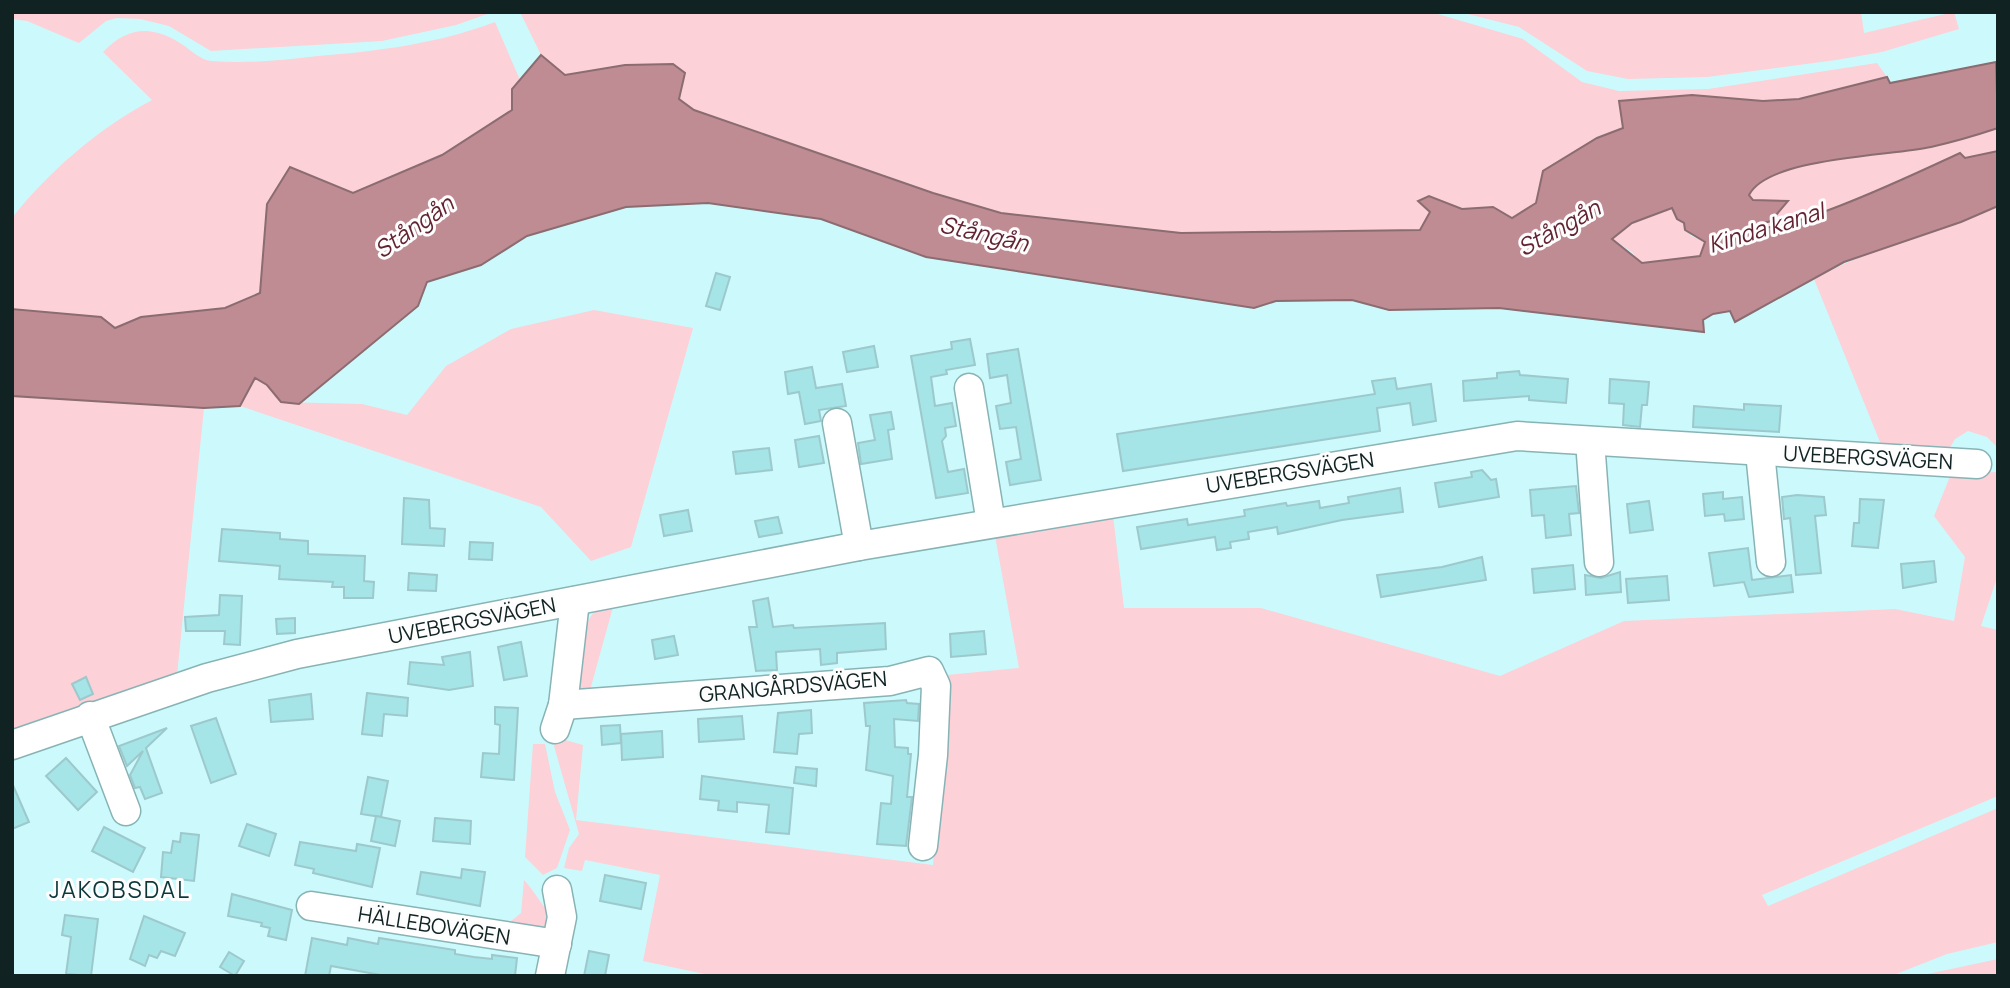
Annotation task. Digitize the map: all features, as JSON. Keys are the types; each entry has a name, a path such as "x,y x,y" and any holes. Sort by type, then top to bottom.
{"street":[{"path":"970,388 991,523"},
{"path":"837,423 859,546"},
{"name":"UVEBERGSVÄGEN","path":"12,745 207,678 297,654 859,546 1517,436 1977,464"},
{"path":"1590,441 1599,562"},
{"name":"UVEBERGSVÄGEN","path":"1759,452 1771,562"},
{"name":"GRANGÅRDSVÄGEN","path":"575,601 559,717 890,681 929,671 936,686 933,755 923,846"},
{"path":"90,716 126,811"},
{"path":"550,976 562,917 557,890"},
{"name":"HÄLLEBOVÄGEN","path":"311,906 556,944"}],"shaded area":[{"path":"12,12 493,12 456,25 382,41 211,51 169,26 140,19 117,18 106,21 79,43 27,21 12,19"},
{"path":"520,12 1431,12 1523,39 1582,82 1619,91 1708,89 1877,63 1887,77 1799,99 1763,101 1692,95 1619,101 1623,128 1597,138 1544,171 1536,203 1512,218 1493,207 1462,209 1429,196 1430,212 1421,230 1181,233 1001,213 933,193 694,110 679,99 684,73 625,65 565,75 541,55"},
{"path":"1460,12 1861,12 1864,33 1954,12 1959,29 1882,52 1836,60 1707,77 1628,79 1587,71 1519,27"},
{"path":"495,22 520,80 512,89 512,110 442,155 353,193 290,168 267,204 260,293 225,308 141,317 115,328 101,317 12,309 12,218 42,184 76,152 132,111 152,100 103,52 122,37 141,31 151,32 172,38 207,60 251,62 363,52 407,45 451,36"},
{"path":"1998,128 1998,151 1965,158 1960,153 1834,209 1782,224 1755,228 1752,226 1764,224 1777,217 1750,198 1749,192 1766,179 1787,169 1835,158 1930,147"},
{"path":"1998,206 1998,448 1987,437 1968,431 1955,439 1949,449 1882,447 1814,279 1859,258"},
{"path":"1672,207 1691,236 1705,242 1700,256 1641,263 1632,252 1611,238 1632,223"},
{"path":"594,310 693,328 631,547 591,561 541,507 240,406 255,378 267,385 281,402 362,404 407,415 446,366 511,329"},
{"path":"12,396 204,408 177,675 12,734"},
{"path":"1998,472 1998,575 1981,626 1998,630 1998,796 1762,895 1768,906 1998,808 1998,942 1947,954 1891,976 714,976 643,961 660,875 585,860 582,871 564,868 569,848 579,834 554,746 558,738 583,745 576,820 933,865 947,675 1019,668 995,536 1113,515 1124,608 1261,608 1500,676 1624,621 1895,609 1954,621 1965,557 1934,516 1951,474"},
{"path":"613,607 589,694 582,692 578,663 585,630 593,613"},
{"path":"533,744 545,744 555,792 570,830 557,868 543,875 525,857"},
{"path":"524,880 551,914 545,931 501,929 521,913"},
{"path":"1998,959 1998,976 1918,976"}],"water":[{"path":"541,55 565,75 625,65 673,64 685,73 679,99 694,110 933,193 1001,213 1181,233 1420,230 1430,212 1418,201 1429,196 1462,209 1493,207 1512,218 1536,203 1543,171 1597,138 1623,128 1619,101 1692,95 1763,101 1799,99 1887,77 1890,83 1996,62 1998,128 1931,147 1804,165 1761,182 1749,195 1753,200 1788,201 1771,221 1753,226 1768,227 1822,213 1960,153 1965,158 1998,151 1998,206 1961,222 1844,262 1735,322 1730,311 1713,314 1703,320 1704,332 1499,308 1389,310 1352,300 1276,301 1254,308 926,257 821,219 708,203 626,207 527,236 481,265 427,282 418,306 299,404 281,402 267,385 255,378 240,406 204,408 12,396 12,309 101,317 115,328 141,317 225,308 260,293 267,204 290,167 353,193 442,155 512,110 512,89","holes":["1672,208 1677,219 1684,223 1685,230 1705,242 1700,256 1642,263 1612,239 1632,223"]}],"building":[{"path":"716,273 730,277 720,310 706,306"},
{"path":"970,339 975,365 946,370 947,374 931,377 935,406 952,403 956,426 945,428 946,436 942,441 948,472 964,469 968,493 936,498 911,356 952,349 951,342"},
{"path":"874,346 878,367 847,372 843,352"},
{"path":"1018,349 1041,480 1010,485 1006,462 1021,459 1016,427 1000,429 996,406 1011,403 1007,375 990,378 987,354"},
{"path":"812,367 816,388 842,384 846,406 819,410 821,421 805,424 799,392 788,394 785,372"},
{"path":"1519,371 1520,375 1568,379 1566,403 1529,400 1529,396 1464,401 1463,381 1497,378 1497,373"},
{"path":"1395,378 1397,389 1431,384 1436,421 1413,425 1410,403 1377,408 1380,431 1123,471 1117,434 1375,394 1372,381"},
{"path":"1610,379 1649,382 1647,405 1642,405 1640,427 1623,425 1624,404 1609,403"},
{"path":"1744,404 1781,406 1779,432 1693,427 1694,406 1744,410"},
{"path":"891,412 894,429 888,430 892,459 861,464 858,443 875,440 870,415"},
{"path":"819,436 824,463 799,467 795,440"},
{"path":"769,448 772,470 736,474 733,452"},
{"path":"1482,470 1491,480 1496,479 1499,497 1439,507 1435,483 1472,477 1471,472"},
{"path":"1576,486 1579,513 1569,514 1571,535 1546,538 1544,515 1532,516 1530,490"},
{"path":"1400,488 1403,512 1342,520 1278,534 1277,527 1248,532 1249,539 1230,542 1231,548 1217,550 1215,537 1141,549 1137,527 1187,519 1188,525 1245,516 1244,510 1286,503 1287,506 1319,501 1320,508 1349,503 1348,497"},
{"path":"1723,492 1723,499 1742,497 1744,519 1725,521 1724,514 1705,516 1703,494"},
{"path":"1782,497 1824,497 1826,515 1815,516 1821,573 1796,575 1790,518 1784,519"},
{"path":"404,498 429,500 430,528 445,529 444,546 402,544"},
{"path":"1860,499 1884,500 1878,548 1852,546 1854,523 1859,523"},
{"path":"1649,501 1653,530 1630,533 1627,504"},
{"path":"688,510 692,531 664,536 660,515"},
{"path":"778,517 782,533 759,537 755,521"},
{"path":"222,529 280,533 280,539 308,541 308,554 365,556 364,581 374,582 373,598 344,598 344,587 332,587 333,582 279,579 280,566 219,561"},
{"path":"470,542 493,543 492,560 469,559"},
{"path":"1748,548 1752,580 1791,575 1793,592 1749,597 1744,582 1714,586 1709,553"},
{"path":"1482,557 1486,580 1381,597 1377,575 1442,567"},
{"path":"1934,561 1936,582 1903,588 1901,564"},
{"path":"1573,565 1575,589 1534,593 1532,569"},
{"path":"1620,572 1621,592 1586,595 1585,575 1601,578"},
{"path":"409,573 437,575 436,591 408,590"},
{"path":"1667,576 1669,600 1628,603 1626,579"},
{"path":"220,595 242,596 240,645 224,644 225,631 186,631 185,617 219,615"},
{"path":"768,598 773,627 885,623 886,649 837,653 837,663 821,665 820,649 776,652 777,670 756,671 749,627 757,627 753,601"},
{"path":"295,618 295,633 277,634 276,619"},
{"path":"984,631 986,654 951,657 950,634"},
{"path":"674,636 678,655 655,659 652,640"},
{"path":"521,642 527,676 504,680 498,647"},
{"path":"470,652 473,686 449,690 408,684 410,662 444,665 442,657"},
{"path":"86,677 93,694 80,700 72,684"},
{"path":"367,693 408,698 407,716 384,714 382,736 362,734"},
{"path":"311,694 313,719 271,722 269,700"},
{"path":"906,700 907,703 919,704 918,721 894,719 895,747 908,748 908,754 911,754 907,797 912,797 906,846 877,844 881,803 891,804 893,776 866,770 870,726 866,726 864,703"},
{"path":"495,707 518,708 514,780 481,777 483,753 499,754 500,725 495,724"},
{"path":"811,710 812,733 799,734 797,754 774,752 778,713"},
{"path":"742,716 744,739 699,742 698,719"},
{"path":"216,718 236,774 211,783 191,726"},
{"path":"620,725 621,743 602,745 601,726"},
{"path":"167,728 146,748 162,793 145,799 140,787 135,788 130,775 143,751 127,766 119,746"},
{"path":"662,731 663,757 622,760 621,734"},
{"path":"66,758 97,792 78,810 46,776"},
{"path":"796,767 817,769 816,786 794,783"},
{"path":"702,776 793,788 789,834 766,832 769,805 737,802 737,812 718,810 719,801 700,799"},
{"path":"368,777 388,781 381,817 361,814"},
{"path":"12,783 29,822 12,829"},
{"path":"376,816 400,821 395,846 371,841"},
{"path":"435,818 471,821 470,844 433,841"},
{"path":"247,824 276,834 269,856 239,846"},
{"path":"104,827 145,848 133,872 92,851"},
{"path":"181,833 199,835 194,881 161,877 163,852 171,853 173,841 180,842"},
{"path":"300,842 356,851 357,844 380,848 372,887 313,873 314,869 295,865"},
{"path":"462,869 485,872 480,906 417,894 421,872 461,878"},
{"path":"605,875 646,883 641,909 600,901"},
{"path":"232,894 292,910 286,940 268,936 270,928 261,926 262,923 228,916"},
{"path":"65,915 98,919 91,976 66,974 71,937 62,935"},
{"path":"144,916 185,933 175,956 161,951 157,958 149,955 145,966 130,959"},
{"path":"312,938 347,945 348,938 378,944 379,938 455,950 455,954 474,957 492,959 492,955 517,958 515,976 386,976 331,966 329,976 305,976"},
{"path":"589,951 609,955 605,976 584,976"},
{"path":"229,952 244,961 235,976 220,967"}],"district":[{"name":"JAKOBSDAL","path":"120,890"}],"water label":[{"name":"Stångån","path":"414,227"},
{"name":"Stångån","path":"1559,228"},
{"name":"Kinda kanal","path":"1766,228"},
{"name":"Stångån","path":"984,234"}]}
